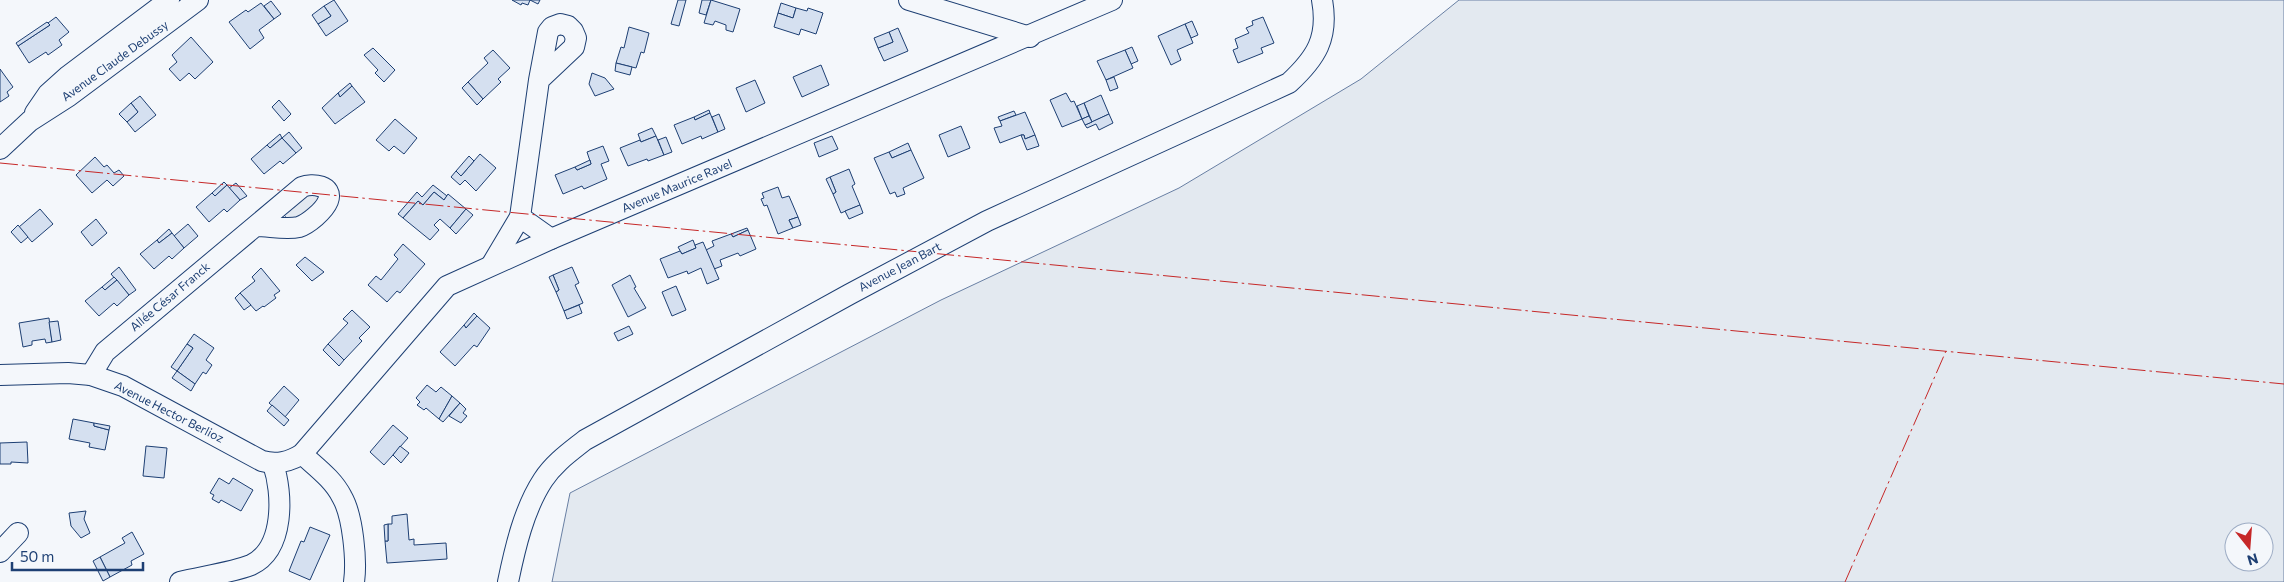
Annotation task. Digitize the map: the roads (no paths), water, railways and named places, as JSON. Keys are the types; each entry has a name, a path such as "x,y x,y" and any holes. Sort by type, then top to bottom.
{"street":[{"name":"Avenue Claude Debussy","path":"30,121 48,94 68,76 169,0"},
{"name":"Avenue Claude Debussy","path":"0,149 30,121 69,96 198,0"},
{"path":"909,0 1030,37"},
{"name":"Avenue Maurice Ravel","path":"302,454 447,286 492,264 1030,37 1112,0"},
{"name":"Avenue Jean Bart","path":"508,582 523,525 543,480 560,460 586,440 850,294 987,221 1289,83 1304,70 1318,50 1325,16 1322,0"},
{"path":"492,264 520,217 539,80"},
{"path":"520,217 551,239"},
{"name":"Allée César Franck","path":"91,375 105,352 256,226"},
{"name":"Avenue Hector Berlioz","path":"0,376 68,373 91,375 123,386 262,461 273,464"},
{"path":"180,582 252,564 265,554 275,540 279,519 278,480 273,464 293,459 302,454 327,476 343,497 356,568 354,582"},
{"path":"0,552 18,534"}]}
